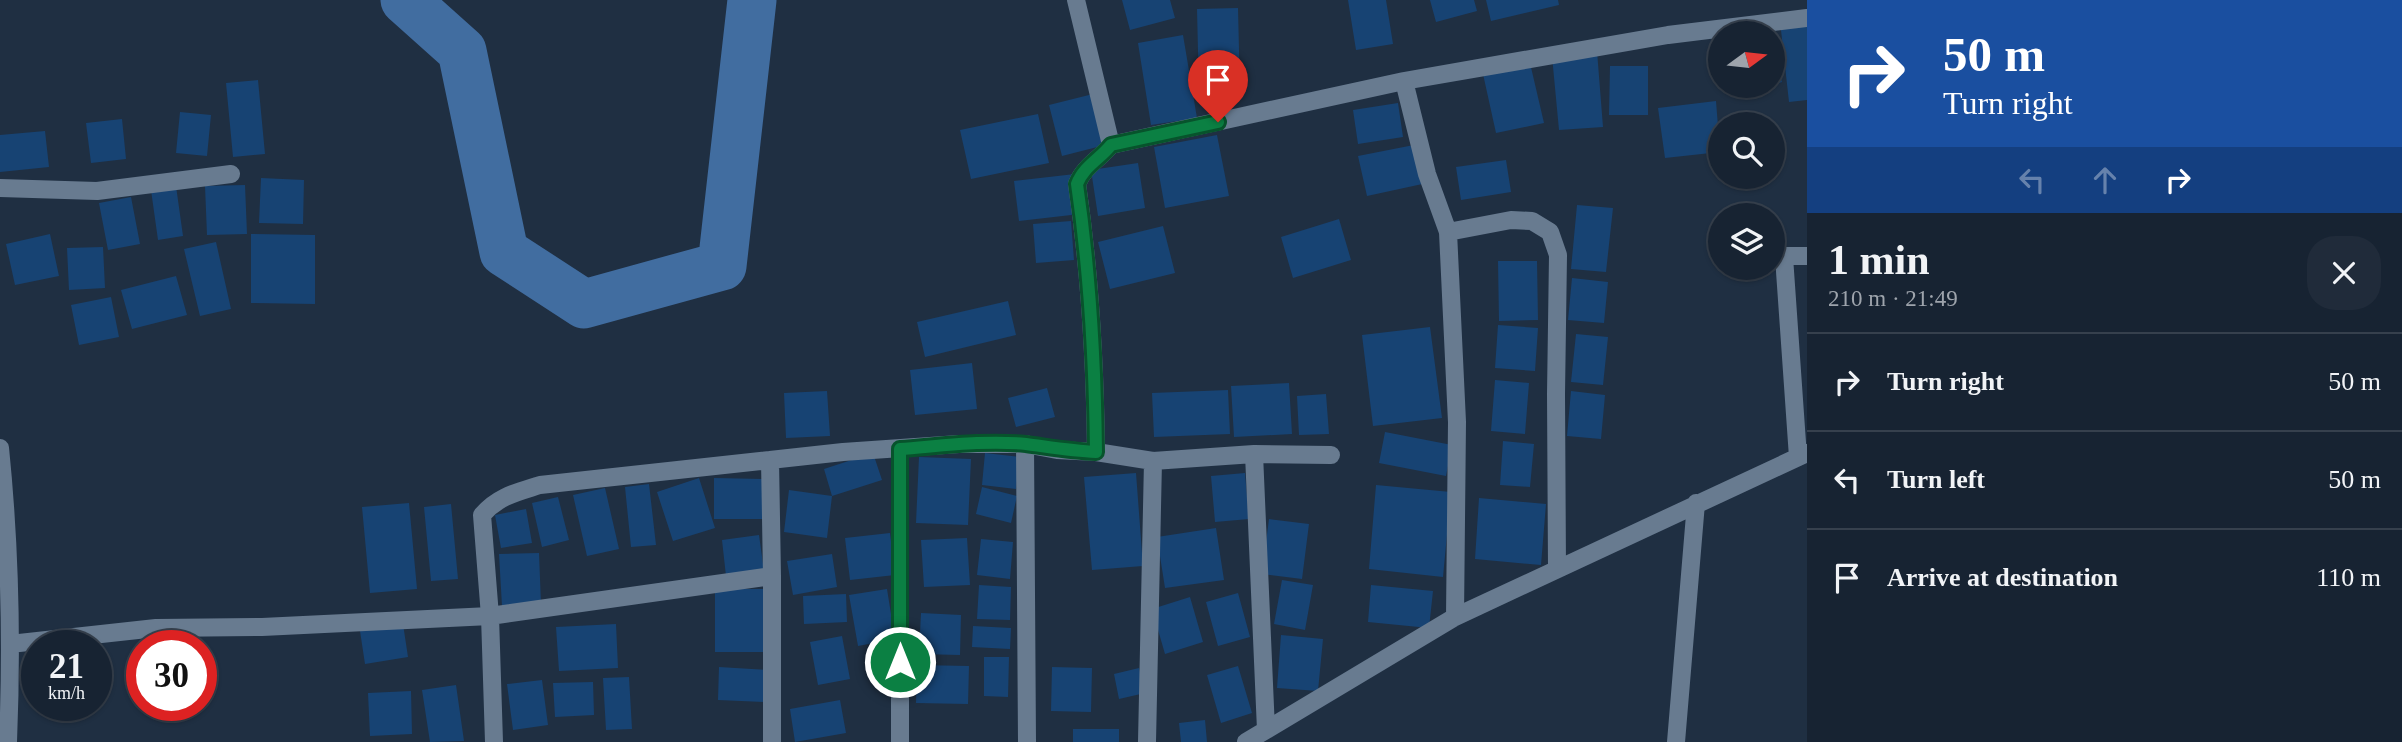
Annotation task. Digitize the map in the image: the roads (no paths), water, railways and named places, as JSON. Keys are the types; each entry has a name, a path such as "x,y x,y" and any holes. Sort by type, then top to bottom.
{"street":[{"path":"1076,0 1111,145"},
{"path":"1096,452 1092,317 1077,184 1082,173 1103,156 1111,145 1404,81 1668,35 1807,18"},
{"path":"1404,81 1427,174 1448,232 1457,422 1455,617"},
{"path":"0,188 97,191 231,174"},
{"path":"1448,232 1511,220 1532,220 1550,232 1558,255 1557,569"},
{"path":"1785,257 1807,256"},
{"path":"1246,742 1455,617 1802,455 1782,280"},
{"path":"494,742 491,616 482,515 491,505 507,495 540,485 842,452 959,444 1025,444 1153,461 1254,454 1331,455"},
{"path":"1025,444 1027,742"},
{"path":"0,448 7,514 10,644 8,742"},
{"path":"900,449 900,742"},
{"path":"1254,454 1266,730"},
{"path":"770,460 772,742"},
{"path":"1147,742 1153,461"},
{"path":"1676,742 1696,503"},
{"path":"10,644 156,628 262,627 491,616 772,576"}],"waterway":[{"path":"405,0 462,51 504,252 584,304 722,266 752,0"}]}
